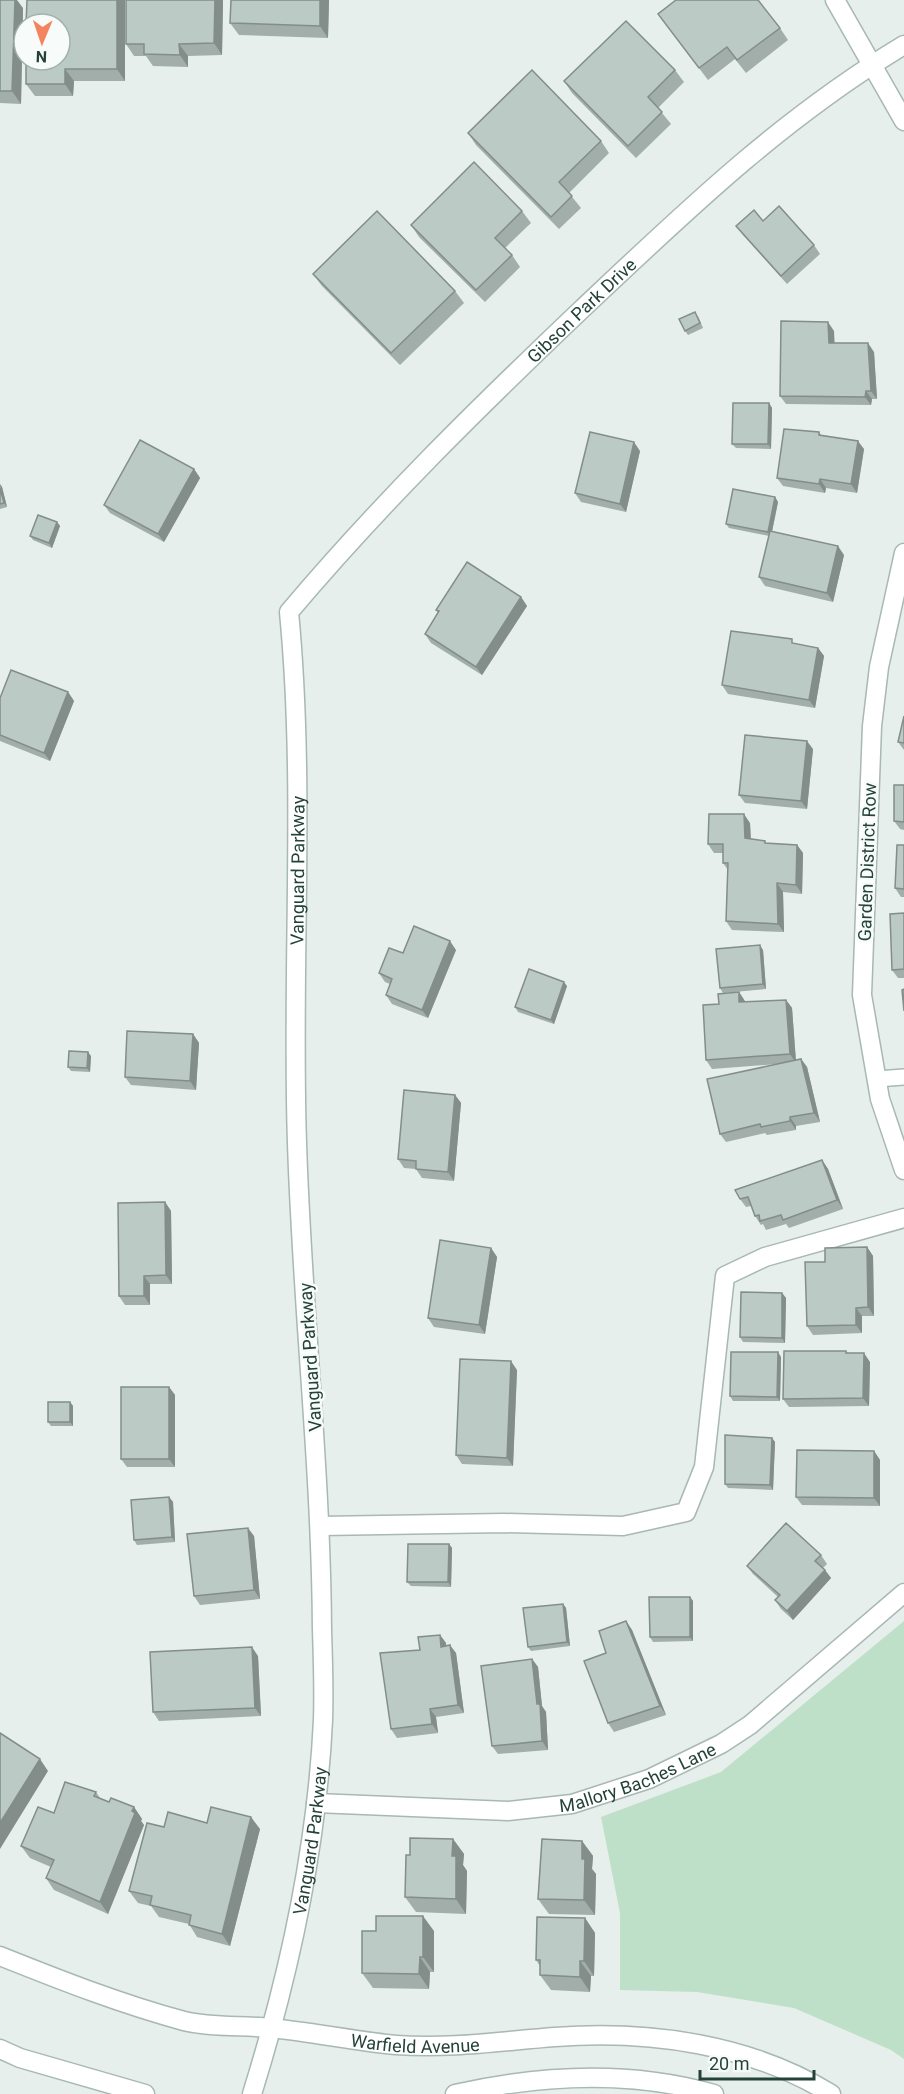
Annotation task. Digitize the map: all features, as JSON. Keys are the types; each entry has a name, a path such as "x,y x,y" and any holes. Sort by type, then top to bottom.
{"street":[{"path":"835,0 904,121"},
{"name":"Gibson Park Drive","path":"289,612 351,538 444,440 686,211 774,134 811,105 904,45"},
{"name":"Garden District Row","path":"904,553 879,667 872,726 862,995 880,1099 904,1170"},
{"name":"Vanguard Parkway","path":"252,2094 273,2028 312,1848 323,1718 321,1526 297,1148 294,1034 297,690 289,612"},
{"path":"321,1526 504,1523 622,1526 686,1512 704,1467 725,1276 765,1257 904,1218"},
{"name":"Mallory Baches Lane","path":"316,1803 508,1811 573,1804 649,1779 721,1744 750,1725 904,1593"},
{"name":"Warfield Avenue","path":"0,1956 73,1985 186,2021 273,2028 398,2045 483,2045 557,2037 651,2037 740,2053 812,2082 831,2094"},
{"path":"0,2049 20,2058 145,2094"},
{"path":"455,2094 492,2086 581,2077 658,2081 714,2094"}],"lane":[{"path":"877,1079 904,1077"}],"green space":[{"path":"904,1621 904,2059 891,2050 794,2008 697,1992 620,1990 620,1913 601,1817 721,1772"}],"building":[{"path":"0,0 15,0 15,12 12,12 12,91 0,91"},
{"path":"27,0 117,0 117,69 72,69 72,12 26,12"},
{"path":"126,0 215,0 214,43 179,44 180,55 144,54 144,44 126,44"},
{"path":"231,0 320,0 320,26 230,23"},
{"path":"676,0 758,0 780,28 737,60 727,47 699,68 658,14"},
{"path":"626,21 675,70 648,97 662,112 628,146 564,81"},
{"path":"532,70 601,141 559,182 572,196 551,217 468,133"},
{"path":"26,72 65,72 65,84 26,84"},
{"path":"474,162 522,211 495,238 512,255 476,290 411,225"},
{"path":"779,206 814,245 781,276 736,226 754,210 763,221"},
{"path":"377,211 455,291 391,353 313,274"},
{"path":"695,312 700,323 685,331 679,319"},
{"path":"781,321 828,322 829,343 868,343 871,391 866,391 865,397 780,396"},
{"path":"733,403 769,403 768,444 732,444"},
{"path":"784,429 819,432 819,435 858,441 851,484 820,479 819,484 777,478"},
{"path":"590,432 634,442 620,504 575,493"},
{"path":"140,440 194,469 158,534 104,505"},
{"path":"0,488 4,503 0,504"},
{"path":"733,489 775,497 768,532 726,524"},
{"path":"38,515 57,522 49,543 30,536"},
{"path":"770,531 838,546 827,593 759,577"},
{"path":"467,562 521,597 476,667 425,634 439,611 436,610"},
{"path":"731,631 792,639 792,643 818,648 809,700 722,685"},
{"path":"11,670 68,692 44,753 0,735 0,698"},
{"path":"904,716 904,743 898,742"},
{"path":"745,735 807,741 801,801 739,795"},
{"path":"894,785 904,785 904,822 894,821"},
{"path":"709,814 744,814 745,838 765,841 765,843 797,845 796,885 777,883 778,924 726,921 728,863 723,863 723,844 708,844"},
{"path":"897,845 904,845 904,889 895,888"},
{"path":"904,913 904,969 892,970 890,914"},
{"path":"414,926 450,941 422,1010 386,995 392,979 379,973 389,948 403,953"},
{"path":"760,945 763,984 720,988 716,949"},
{"path":"529,969 564,982 551,1020 515,1007"},
{"path":"739,992 739,1002 786,1000 790,1054 706,1060 703,1005 719,1004 718,994"},
{"path":"127,1031 193,1034 190,1081 125,1077"},
{"path":"69,1051 88,1052 87,1068 68,1067"},
{"path":"801,1059 814,1113 790,1117 790,1121 761,1127 760,1124 720,1134 707,1079"},
{"path":"404,1090 455,1095 448,1172 416,1169 416,1161 398,1159"},
{"path":"822,1160 837,1200 783,1220 781,1215 760,1221 759,1215 755,1216 748,1197 740,1199 735,1190"},
{"path":"165,1202 166,1275 144,1276 144,1296 119,1296 118,1203"},
{"path":"440,1240 491,1248 479,1325 428,1318"},
{"path":"867,1247 868,1307 856,1308 856,1325 807,1326 805,1262 825,1262 825,1248"},
{"path":"741,1292 782,1293 782,1338 740,1337"},
{"path":"784,1351 864,1353 863,1398 783,1399"},
{"path":"731,1352 778,1352 777,1397 730,1396"},
{"path":"460,1359 511,1361 507,1458 456,1455"},
{"path":"121,1387 169,1387 169,1459 121,1459"},
{"path":"48,1402 70,1402 70,1422 48,1422"},
{"path":"725,1435 772,1438 770,1485 725,1484"},
{"path":"797,1450 874,1451 874,1498 796,1497"},
{"path":"169,1497 172,1537 134,1540 131,1500"},
{"path":"786,1523 821,1555 815,1561 825,1570 787,1611 775,1600 780,1595 747,1566"},
{"path":"248,1528 254,1590 194,1596 187,1534"},
{"path":"408,1544 449,1544 448,1582 407,1582"},
{"path":"649,1597 690,1597 690,1637 650,1637"},
{"path":"563,1604 567,1642 528,1647 523,1608"},
{"path":"626,1621 660,1706 608,1723 584,1661 606,1653 599,1631"},
{"path":"440,1635 441,1647 450,1645 458,1705 430,1709 432,1724 391,1729 380,1653 420,1650 418,1637"},
{"path":"252,1647 255,1708 153,1712 150,1652"},
{"path":"532,1659 537,1704 540,1704 542,1741 492,1746 481,1666"},
{"path":"0,1733 40,1759 0,1823"},
{"path":"65,1782 96,1792 94,1796 109,1802 111,1798 134,1807 132,1811 135,1813 100,1902 46,1878 54,1860 21,1846 38,1807 54,1813"},
{"path":"211,1807 251,1817 222,1934 189,1925 191,1915 150,1905 152,1896 129,1891 147,1823 164,1827 168,1812 207,1823"},
{"path":"410,1838 453,1839 452,1856 456,1856 456,1899 405,1897 406,1855 410,1855"},
{"path":"542,1839 582,1841 582,1859 585,1859 584,1900 538,1899"},
{"path":"376,1916 423,1916 423,1957 420,1957 419,1974 362,1973 362,1931 376,1931"},
{"path":"537,1917 585,1918 584,1961 580,1961 580,1977 540,1975 540,1960 536,1960"}]}
